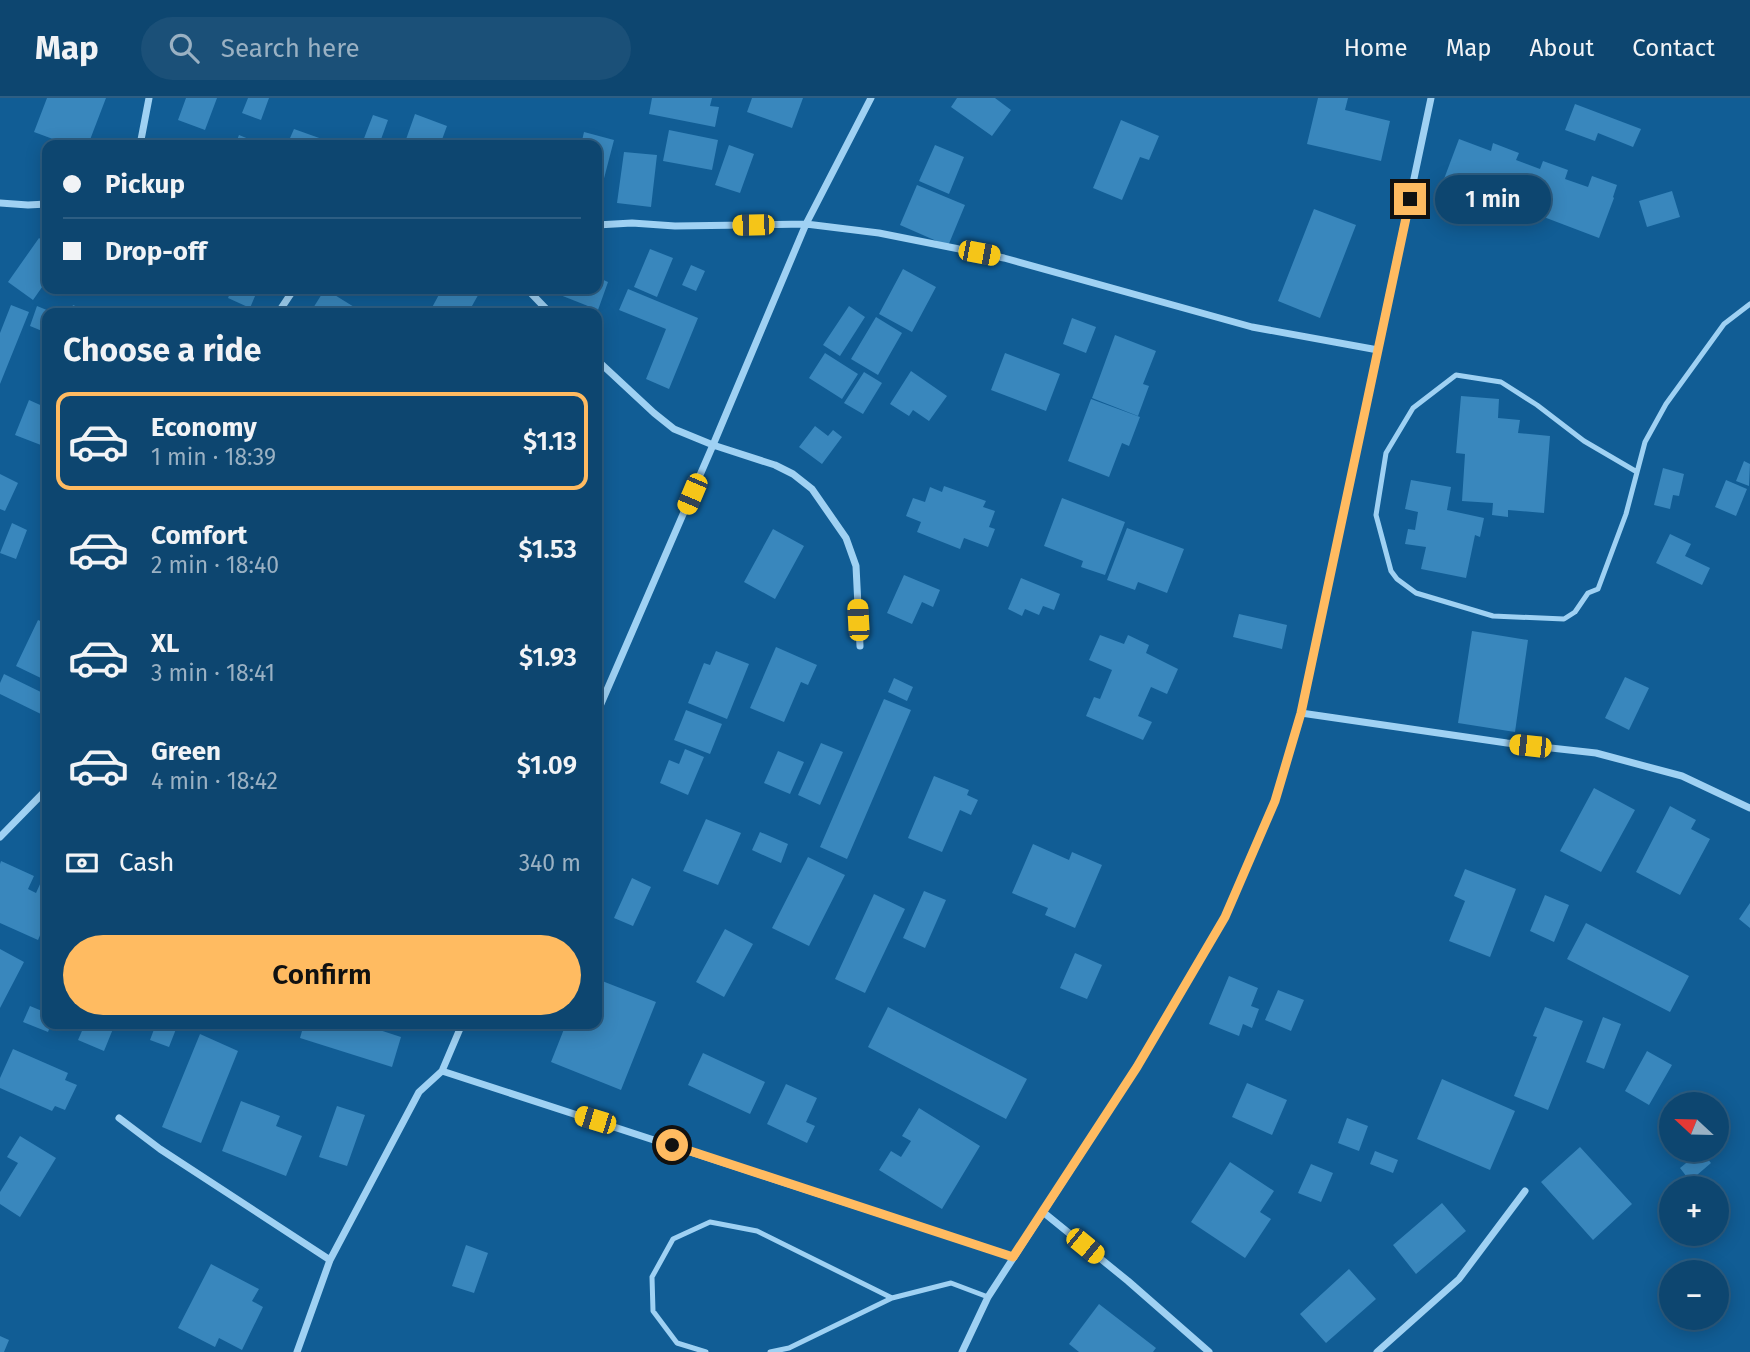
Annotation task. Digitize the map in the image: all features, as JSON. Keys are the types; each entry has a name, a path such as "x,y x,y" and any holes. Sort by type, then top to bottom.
{"street":[{"path":"141,140 149,98"},
{"path":"602,701 806,224 871,98"},
{"path":"962,1352 989,1297 1013,1257 1137,1067 1225,917 1275,801 1301,713 1431,98"},
{"path":"0,203 42,204"},
{"path":"602,225 806,224 879,233 1004,258 1252,327 1378,349"},
{"path":"532,294 545,308"},
{"path":"602,365 674,429 775,465 793,474 812,489 846,538 856,566 860,646"},
{"path":"1301,713 1507,743 1596,752 1682,776 1750,808"},
{"path":"0,837 42,794"},
{"path":"297,1352 330,1260 419,1092 442,1071 461,1029"},
{"path":"442,1071 1013,1257"},
{"path":"120,1118 160,1149 330,1260"},
{"path":"1377,1352 1459,1279 1525,1191"},
{"path":"1043,1212 1209,1352"}],"lane":[{"path":"1637,472 1584,441 1537,405 1501,382 1456,375 1413,408 1386,453 1376,515 1391,570 1396,579 1416,593 1493,616 1564,619 1575,612 1588,593 1598,589 1626,514 1645,442 1666,404 1724,324 1750,304"},
{"path":"706,1352 677,1343 653,1311 653,1277 673,1239 710,1222 757,1231 892,1298"},
{"path":"770,1352 789,1348 892,1298 951,1283 989,1297"}],"building":[{"path":"47,98 106,98 90,140 56,140 34,132"},
{"path":"186,98 217,98 205,130 178,120"},
{"path":"248,98 269,98 261,120 242,113"},
{"path":"652,98 712,98 710,106 719,107 715,127 649,114"},
{"path":"752,98 803,98 792,128 747,112"},
{"path":"957,98 995,98 1011,110 992,136 951,107"},
{"path":"1318,98 1348,98 1345,110 1390,121 1381,161 1307,144"},
{"path":"1575,104 1641,129 1633,147 1598,133 1595,141 1565,130"},
{"path":"415,114 447,126 442,140 406,140"},
{"path":"373,115 388,120 381,140 363,140"},
{"path":"1121,120 1159,136 1149,160 1140,157 1122,200 1093,188"},
{"path":"294,129 322,139 322,140 289,140"},
{"path":"669,130 718,140 712,170 663,161"},
{"path":"584,132 614,140 602,186 602,140 582,140"},
{"path":"239,135 251,140 237,140"},
{"path":"1459,139 1491,151 1493,143 1519,153 1516,160 1540,169 1543,161 1568,170 1565,179 1588,187 1592,176 1617,185 1599,238 1444,179"},
{"path":"729,145 754,154 740,193 715,185"},
{"path":"935,145 964,157 949,194 919,181"},
{"path":"624,152 657,155 651,207 617,203"},
{"path":"917,185 965,205 948,246 900,225"},
{"path":"1672,191 1680,217 1647,227 1639,201"},
{"path":"1314,209 1356,225 1320,318 1278,301"},
{"path":"39,238 42,240 42,287 33,300 8,282"},
{"path":"650,249 673,258 657,297 634,287"},
{"path":"691,265 705,271 696,291 682,285"},
{"path":"903,269 936,287 912,332 879,314"},
{"path":"602,279 608,282 599,308 558,294 602,294"},
{"path":"628,289 698,318 669,389 646,379 666,329 619,310"},
{"path":"230,294 256,294 250,308 228,298"},
{"path":"322,294 333,294 356,308 313,308"},
{"path":"439,294 479,294 471,308 432,308"},
{"path":"11,305 29,312 0,384 0,333"},
{"path":"37,306 42,308 42,331 30,326"},
{"path":"849,306 865,317 840,356 823,345"},
{"path":"876,317 902,333 878,375 851,359"},
{"path":"1072,318 1096,327 1086,353 1063,344"},
{"path":"1115,335 1156,351 1143,384 1149,386 1138,416 1092,398"},
{"path":"825,353 858,374 842,399 809,378"},
{"path":"1005,353 1060,374 1046,411 991,390"},
{"path":"911,371 947,396 929,421 913,410 909,416 890,404"},
{"path":"864,372 882,383 863,414 844,403"},
{"path":"1461,396 1499,399 1498,418 1520,420 1518,433 1550,436 1544,513 1508,510 1508,517 1492,515 1493,503 1462,501 1465,454 1456,453"},
{"path":"1091,399 1140,417 1129,446 1122,443 1109,477 1068,461"},
{"path":"29,400 42,406 42,445 15,435"},
{"path":"815,426 828,436 833,430 842,437 822,464 799,447"},
{"path":"1744,461 1750,464 1749,486 1736,481"},
{"path":"1663,468 1684,474 1679,496 1673,495 1670,509 1654,505"},
{"path":"0,474 18,483 5,511 0,509"},
{"path":"1411,480 1451,487 1447,510 1484,518 1480,537 1475,535 1466,578 1421,569 1426,547 1405,544 1408,529 1415,530 1418,512 1405,509"},
{"path":"1726,480 1747,489 1736,516 1715,507"},
{"path":"944,486 986,501 983,507 995,511 989,527 995,529 988,547 964,538 960,549 917,532 921,522 906,516 913,498 925,502 930,487 942,492"},
{"path":"1062,498 1125,522 1105,575 1081,567 1083,561 1044,546"},
{"path":"12,523 27,530 16,559 0,553"},
{"path":"1127,528 1184,549 1167,593 1138,582 1135,590 1107,580"},
{"path":"773,529 804,546 775,599 744,582"},
{"path":"1670,534 1691,544 1685,556 1710,568 1702,585 1656,563"},
{"path":"904,575 940,590 933,607 922,602 912,624 887,613"},
{"path":"1021,578 1060,594 1054,610 1043,606 1039,615 1025,609 1022,616 1008,609"},
{"path":"1239,614 1287,625 1282,649 1233,637"},
{"path":"38,620 42,622 42,679 16,666"},
{"path":"1472,631 1528,640 1515,732 1458,723"},
{"path":"1100,635 1124,644 1128,635 1149,645 1146,653 1178,669 1167,694 1151,687 1138,716 1152,722 1143,740 1086,716 1094,697 1100,699 1112,670 1089,660"},
{"path":"776,647 817,665 808,685 801,682 784,722 750,708"},
{"path":"716,651 749,664 727,719 688,703 704,663 710,665"},
{"path":"4,674 42,693 42,715 0,694 0,683"},
{"path":"1625,677 1649,688 1629,730 1605,718"},
{"path":"894,678 913,687 907,701 888,692"},
{"path":"884,699 911,710 847,859 820,847"},
{"path":"686,710 722,724 710,754 674,740"},
{"path":"821,743 843,752 820,805 798,795"},
{"path":"685,749 704,757 688,795 660,783 669,760 679,764"},
{"path":"778,751 804,762 790,794 764,783"},
{"path":"934,776 969,790 967,795 978,800 971,815 960,810 942,852 908,838"},
{"path":"1594,788 1635,810 1601,872 1560,851"},
{"path":"1670,806 1696,820 1691,829 1710,839 1680,895 1636,872"},
{"path":"706,819 741,833 718,885 683,871"},
{"path":"760,832 788,844 781,863 752,850"},
{"path":"1033,844 1069,860 1072,852 1102,865 1075,928 1045,915 1048,908 1012,893"},
{"path":"808,857 845,875 809,946 772,928"},
{"path":"1,861 34,876 28,889 36,893 42,882 42,931 38,940 0,923"},
{"path":"1465,869 1516,889 1490,957 1449,941 1465,901 1454,896"},
{"path":"632,878 651,887 633,926 614,918"},
{"path":"924,891 946,900 925,948 903,938"},
{"path":"874,894 905,909 865,993 835,979"},
{"path":"1545,895 1569,905 1554,942 1530,931"},
{"path":"1750,903 1750,928 1739,919"},
{"path":"1586,923 1689,976 1670,1012 1567,959"},
{"path":"725,929 753,944 724,997 696,982"},
{"path":"0,949 24,962 0,1008"},
{"path":"1075,953 1102,965 1087,999 1060,988"},
{"path":"1229,976 1258,988 1251,1006 1259,1009 1252,1028 1243,1024 1239,1036 1209,1024"},
{"path":"602,981 656,1002 621,1090 551,1062 564,1029 602,1029"},
{"path":"1278,990 1304,1000 1291,1031 1265,1020"},
{"path":"30,1006 42,1011 42,1029 49,1029 48,1032 23,1022"},
{"path":"888,1007 1027,1079 1006,1119 868,1047"},
{"path":"1545,1007 1583,1021 1548,1110 1514,1096 1537,1037 1533,1036"},
{"path":"1603,1017 1621,1024 1604,1069 1586,1062"},
{"path":"83,1029 113,1029 104,1051 78,1040"},
{"path":"154,1029 176,1029 169,1047 150,1040"},
{"path":"303,1029 376,1029 401,1037 392,1067 300,1038"},
{"path":"200,1034 238,1051 201,1143 162,1127"},
{"path":"13,1049 68,1073 65,1080 77,1085 65,1110 55,1106 52,1111 0,1088 0,1078"},
{"path":"1647,1051 1672,1065 1649,1105 1625,1091"},
{"path":"703,1053 765,1082 750,1114 688,1085"},
{"path":"1442,1079 1515,1111 1490,1170 1417,1139"},
{"path":"1247,1083 1287,1100 1272,1135 1232,1117"},
{"path":"786,1084 817,1098 806,1122 815,1126 807,1143 767,1124"},
{"path":"241,1101 280,1116 276,1126 302,1136 286,1176 222,1151"},
{"path":"337,1106 365,1115 347,1166 319,1157"},
{"path":"919,1108 980,1146 942,1209 879,1170 891,1151 901,1157 911,1141 902,1136"},
{"path":"1347,1118 1368,1126 1359,1151 1338,1143"},
{"path":"20,1136 56,1158 20,1217 0,1204 0,1192 18,1163 7,1157"},
{"path":"1580,1147 1632,1204 1593,1240 1541,1182"},
{"path":"1375,1151 1398,1160 1393,1173 1370,1164"},
{"path":"1230,1162 1274,1191 1260,1212 1271,1219 1245,1258 1191,1222"},
{"path":"1687,1162 1711,1163 1696,1176 1686,1176 1680,1168"},
{"path":"1311,1164 1333,1173 1321,1202 1298,1193"},
{"path":"1442,1203 1466,1231 1416,1274 1393,1245"},
{"path":"466,1245 488,1253 474,1293 452,1286"},
{"path":"211,1264 259,1289 252,1301 263,1307 242,1350 219,1338 215,1347 178,1328"},
{"path":"1349,1269 1376,1299 1326,1343 1300,1314"},
{"path":"1099,1304 1156,1348 1153,1352 1079,1352 1069,1344"},
{"path":"0,1336 9,1340 4,1352 0,1352"}],"route":[{"path":"672,1145 1013,1257 1137,1067 1225,917 1275,801 1301,713 1410,199"}]}
